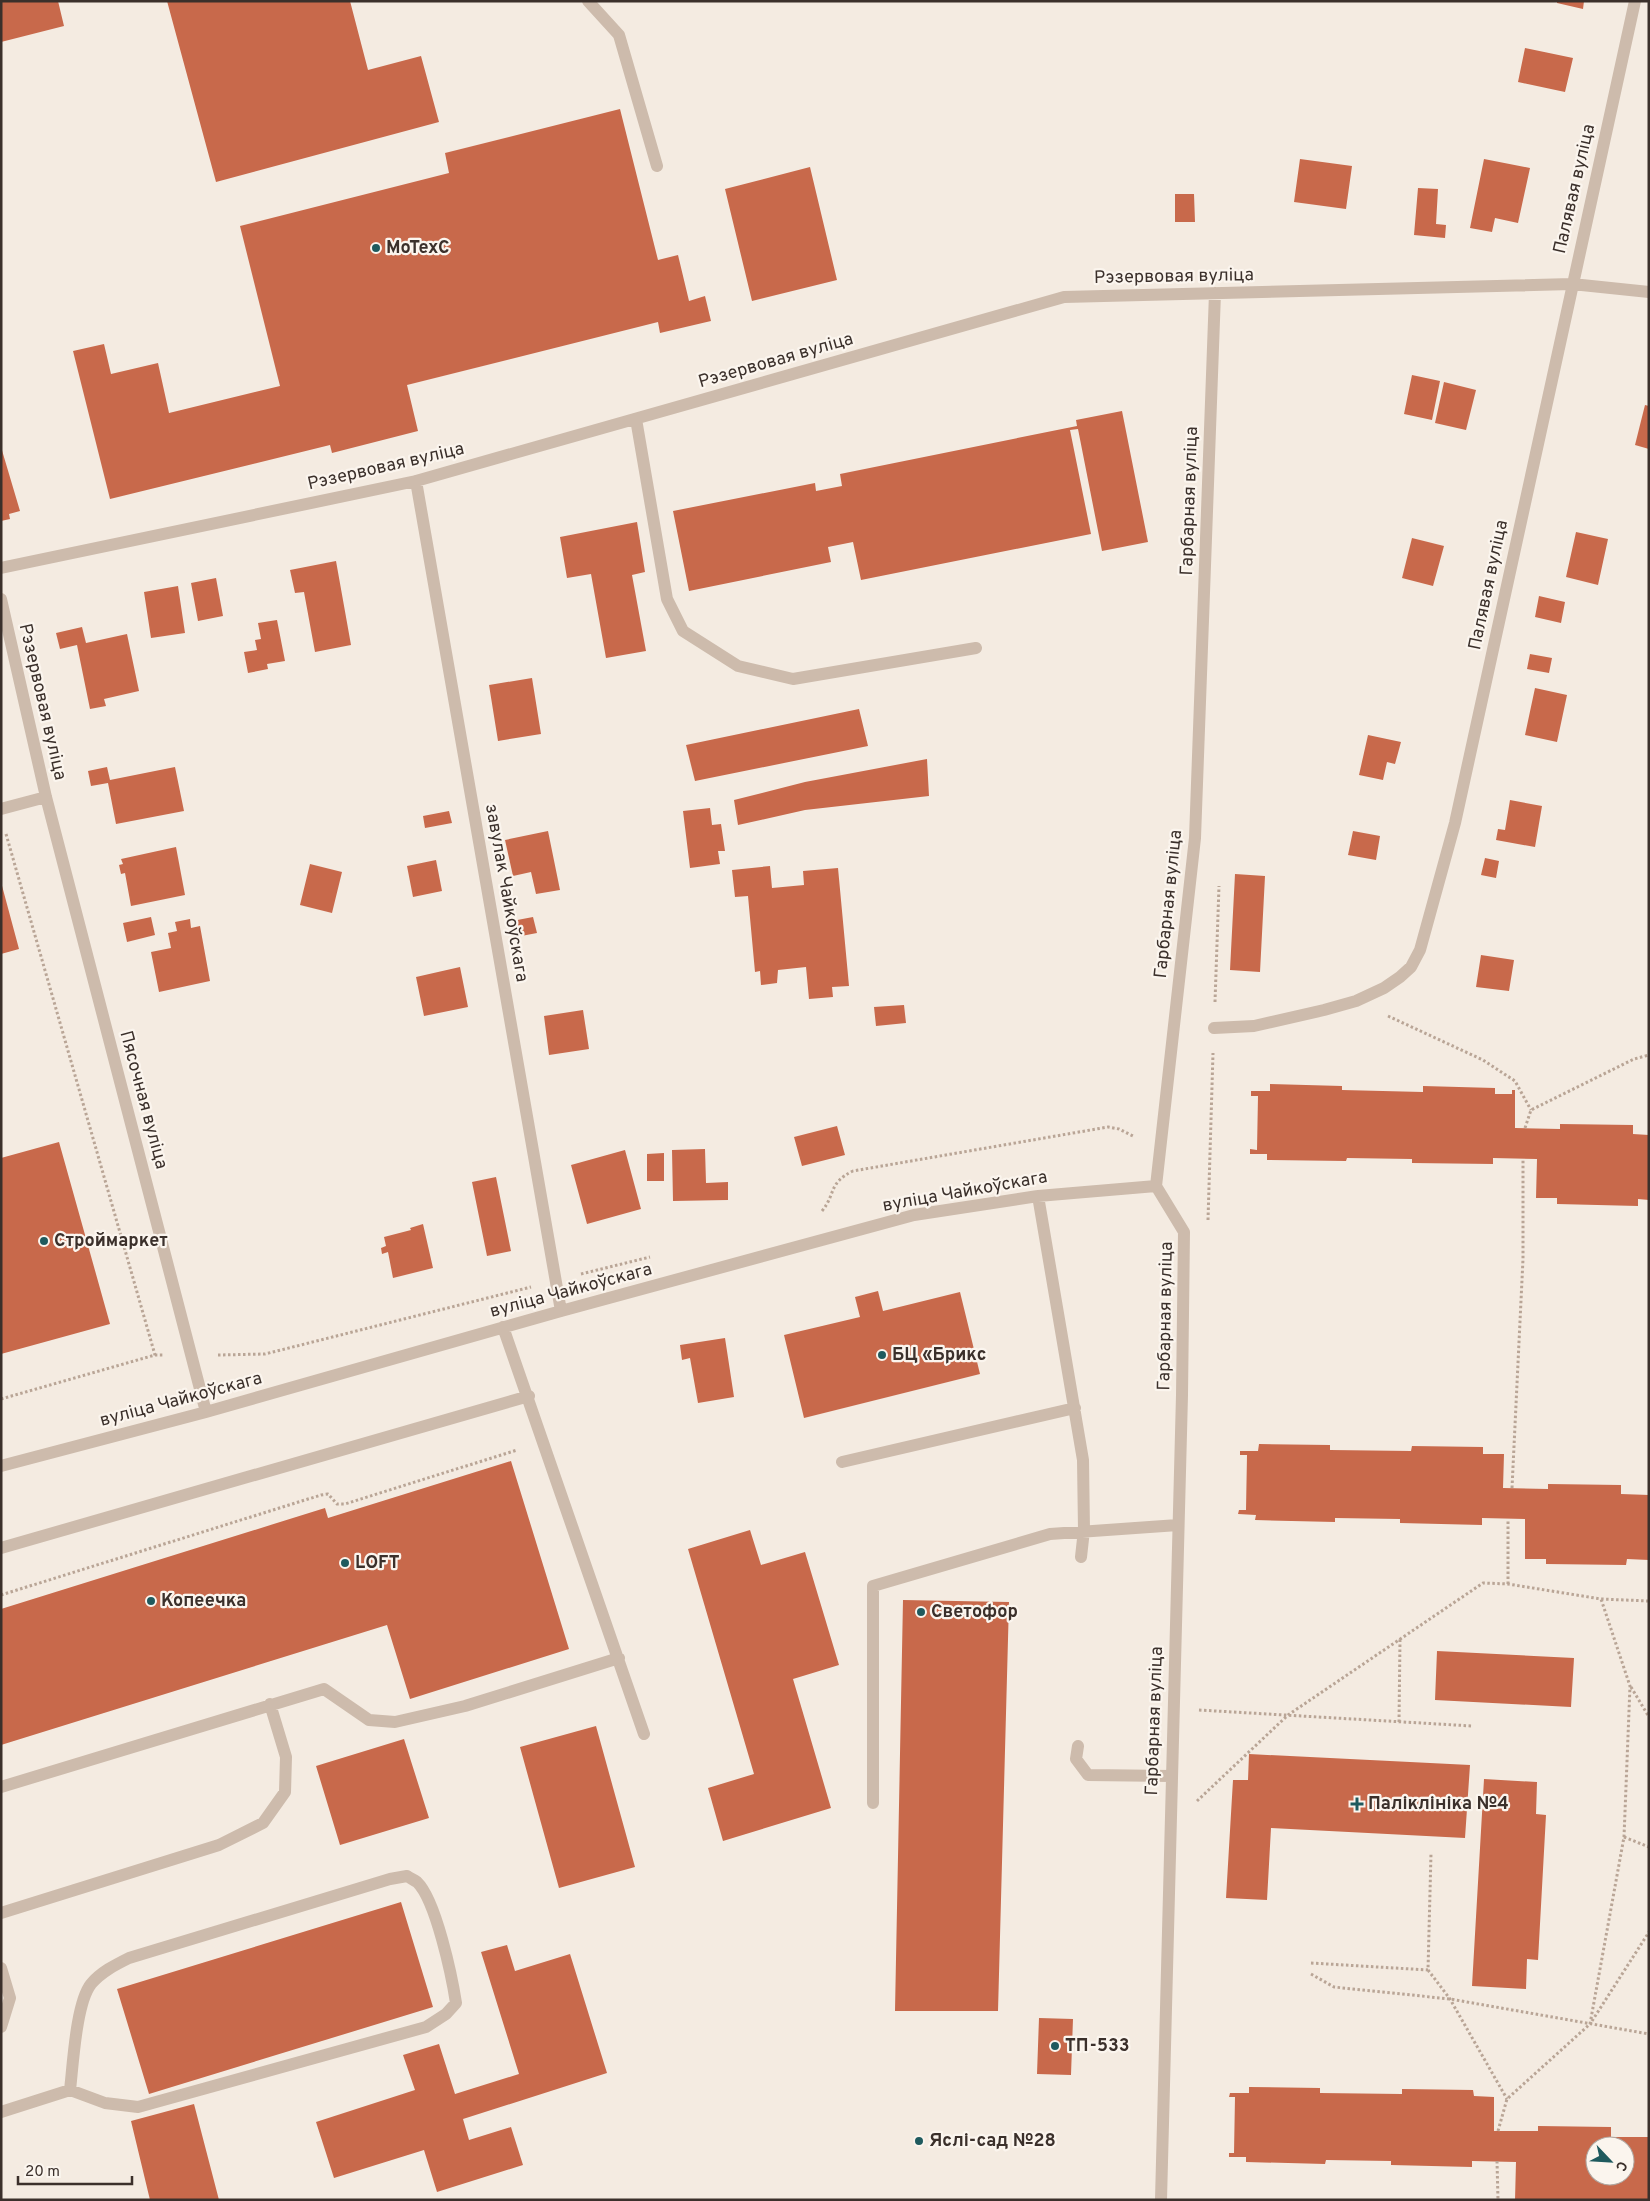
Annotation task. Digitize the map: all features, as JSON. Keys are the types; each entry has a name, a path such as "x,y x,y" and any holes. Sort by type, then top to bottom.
{"street":[{"path":"588,1 619,35 657,166"},
{"name":"Палявая вуліца","path":"1214,1028 1254,1026 1356,1001 1400,978 1411,967 1420,950 1454,823 1635,1"},
{"name":"Рэзервовая вуліца","path":"1,568 416,481 1064,297 1572,284 1649,292"},
{"name":"Гарбарная вуліца","path":"1161,2200 1184,1232 1156,1186 1195,838 1215,293"},
{"path":"636,418 666,599 683,631 738,666 793,678 976,648"},
{"name":"завулак Чайкоўскага","path":"416,481 561,1311"},
{"name":"Рэзервовая вуліца","path":"1,599 46,797 1,809"},
{"name":"Пясочная вуліца","path":"46,797 206,1412"},
{"name":"вуліца Чайкоўскага","path":"1,1466 206,1412 503,1327 914,1215 1038,1196 1156,1186"},
{"path":"1038,1196 1083,1460 1084,1530 1081,1557"},
{"path":"503,1327 529,1396 644,1734"},
{"path":"1,1548 529,1396"},
{"path":"842,1462 1075,1408"},
{"path":"874,1804 873,1586 1050,1534 1084,1530 1178,1525"},
{"path":"1,1787 324,1689 369,1720 395,1722 465,1706 618,1658"},
{"path":"1,1912 218,1845 263,1822 285,1792 286,1757 270,1704"},
{"path":"1078,1746 1076,1759 1088,1775 1171,1776"},
{"path":"1,2112 70,2090 105,2103 138,2107 426,2027 446,2014 456,2003 452,1977 432,1908 418,1883 407,1876 390,1879 129,1958 106,1970 90,1986 78,2020 70,2090"},
{"path":"1,1968 10,1998 1,2027"}],"path":[{"path":"4,826 155,1355"},
{"path":"1356,1001 1483,1060 1515,1081 1532,1110"},
{"path":"1525,1128 1532,1110 1634,1059 1649,1055"},
{"path":"820,1214 825,1209 832,1190 842,1177 853,1171 1108,1127 1119,1129 1160,1150"},
{"path":"1512,1488 1523,1259 1523,1159"},
{"path":"1,1399 155,1355 265,1354 660,1254"},
{"path":"1,1595 321,1495 328,1494 337,1504 345,1504 544,1442"},
{"path":"1508,1519 1508,1584"},
{"path":"1192,1807 1288,1715 1483,1583 1508,1584 1601,1599 1649,1602"},
{"path":"1601,1599 1630,1686 1649,1717"},
{"path":"1400,1639 1400,1722"},
{"path":"1590,2024 1624,1837 1630,1686"},
{"path":"1194,1710 1472,1726"},
{"path":"1624,1837 1649,1847"},
{"path":"1431,1853 1428,1970 1450,1998 1507,2099"},
{"path":"1498,2131 1507,2099 1590,2024 1649,1932"},
{"path":"1311,1963 1428,1970"},
{"path":"1310,1974 1334,1987 1450,1998 1649,2034"},
{"path":"1497,2161 1498,2200"}],"building":[{"path":"1,1 58,1 64,26 1,42"},
{"path":"167,1 350,1 368,70 421,56 439,122 216,182"},
{"path":"1557,1 1584,1 1583,9 1557,3"},
{"path":"1525,48 1573,58 1565,92 1518,82"},
{"path":"620,109 658,260 678,255 689,301 705,296 711,321 660,333 658,322 407,385 418,431 332,453 330,445 110,499 73,351 104,344 111,374 158,363 169,413 280,386 240,226 449,173 445,153"},
{"path":"1300,159 1352,166 1346,209 1294,202"},
{"path":"1484,159 1530,168 1518,223 1495,218 1492,232 1470,228"},
{"path":"810,167 837,280 752,301 725,189"},
{"path":"1418,188 1438,189 1436,224 1446,225 1445,238 1414,235"},
{"path":"1175,194 1194,194 1195,222 1175,222"},
{"path":"1412,375 1440,381 1432,420 1404,414"},
{"path":"1444,382 1476,390 1466,430 1435,423"},
{"path":"1645,405 1649,406 1649,449 1635,445"},
{"path":"1122,411 1148,542 1102,551 1078,429 1070,430 1091,534 861,580 853,542 828,547 831,562 689,591 673,511 815,483 816,491 842,486 840,474 1077,426 1076,420"},
{"path":"1,447 20,511 9,514 10,519 1,521"},
{"path":"637,522 645,572 632,575 646,651 606,658 591,574 567,578 560,537"},
{"path":"1576,532 1608,539 1598,585 1566,577"},
{"path":"1412,538 1444,546 1433,586 1402,578"},
{"path":"336,561 351,645 315,652 304,592 295,593 290,570"},
{"path":"216,578 223,616 198,621 191,583"},
{"path":"178,586 185,633 151,638 144,592"},
{"path":"1539,596 1565,602 1561,623 1535,617"},
{"path":"277,620 285,661 267,664 268,669 248,673 244,652 257,650 255,640 261,639 258,623"},
{"path":"82,627 86,643 127,634 139,691 104,699 106,706 90,709 77,645 60,649 56,633"},
{"path":"1530,654 1552,658 1549,673 1527,669"},
{"path":"532,678 541,734 498,741 489,685"},
{"path":"1535,688 1567,695 1557,742 1525,735"},
{"path":"859,709 868,746 695,781 686,745"},
{"path":"1368,735 1401,742 1395,764 1387,762 1383,780 1359,775"},
{"path":"927,759 929,796 805,810 738,825 734,800 805,782"},
{"path":"107,767 110,780 175,767 184,811 116,824 108,783 91,786 88,771"},
{"path":"1510,800 1542,806 1535,847 1496,840 1498,829 1505,830"},
{"path":"710,808 712,825 721,824 725,851 718,851 720,864 690,868 683,811"},
{"path":"449,811 452,823 425,828 423,816"},
{"path":"548,831 560,890 536,894 531,872 513,876 505,840"},
{"path":"1353,831 1380,836 1376,860 1348,855"},
{"path":"176,847 185,895 131,906 125,873 121,874 119,865 123,864 121,859"},
{"path":"1485,858 1499,861 1496,878 1481,875"},
{"path":"436,860 442,891 413,897 407,866"},
{"path":"310,864 342,872 332,913 300,905"},
{"path":"770,866 772,888 804,885 803,871 838,868 849,986 832,987 833,997 809,999 806,967 778,970 777,983 761,985 760,971 755,972 748,896 735,897 732,870"},
{"path":"1235,874 1265,876 1260,972 1230,970"},
{"path":"1,882 19,949 1,954"},
{"path":"151,917 155,935 127,942 123,923"},
{"path":"533,917 537,933 516,937 512,921"},
{"path":"190,919 191,928 200,926 210,981 159,992 151,952 171,948 168,933 177,931 175,922"},
{"path":"1481,955 1514,960 1509,991 1476,987"},
{"path":"460,967 468,1007 424,1016 416,977"},
{"path":"904,1005 906,1023 876,1026 874,1007"},
{"path":"583,1010 589,1049 549,1055 544,1016"},
{"path":"1270,1084 1342,1086 1342,1090 1423,1092 1423,1086 1495,1088 1495,1094 1512,1094 1512,1090 1515,1090 1515,1128 1560,1129 1560,1124 1633,1125 1633,1134 1649,1135 1649,1200 1638,1199 1638,1206 1557,1204 1557,1198 1536,1198 1537,1159 1493,1158 1493,1164 1412,1163 1412,1159 1347,1158 1346,1161 1267,1160 1267,1154 1250,1154 1250,1149 1257,1150 1258,1096 1251,1096 1251,1091 1270,1091"},
{"path":"837,1126 845,1155 802,1166 794,1137"},
{"name":"Строймаркет","path":"59,1142 110,1324 1,1354 1,1158"},
{"path":"705,1149 706,1183 728,1182 728,1200 673,1201 672,1150"},
{"path":"625,1150 641,1209 587,1224 571,1165"},
{"path":"664,1153 664,1181 647,1181 647,1154"},
{"path":"496,1177 511,1251 487,1256 472,1182"},
{"path":"423,1224 433,1268 393,1278 388,1252 382,1254 381,1248 386,1246 384,1237 411,1230 410,1228"},
{"name":"БЦ «Брикс","path":"878,1291 883,1311 960,1292 980,1374 804,1418 784,1335 860,1317 855,1297"},
{"path":"725,1338 734,1397 698,1403 690,1358 682,1360 680,1345"},
{"path":"1259,1444 1330,1445 1330,1450 1411,1451 1412,1446 1483,1447 1483,1454 1504,1454 1503,1488 1548,1489 1548,1484 1621,1485 1621,1494 1649,1495 1649,1560 1627,1559 1626,1565 1546,1564 1546,1559 1525,1559 1525,1519 1482,1518 1482,1525 1400,1523 1400,1519 1335,1518 1335,1522 1255,1520 1256,1515 1238,1514 1239,1510 1246,1510 1247,1455 1240,1455 1240,1451 1258,1451"},
{"name":"LOFT","path":"511,1461 569,1649 410,1699 387,1625 1,1745 1,1609 325,1508 328,1518"},
{"path":"750,1530 761,1565 805,1552 839,1665 793,1679 831,1808 723,1841 708,1788 754,1774 688,1549"},
{"path":"903,1600 1009,1602 998,2011 895,2011"},
{"path":"1437,1651 1574,1658 1571,1707 1435,1700"},
{"path":"596,1726 635,1867 559,1888 520,1747"},
{"path":"404,1739 429,1818 340,1845 316,1766"},
{"name":"Паліклініка №4","path":"1249,1754 1470,1765 1465,1838 1271,1828 1267,1900 1226,1898 1233,1780 1248,1780"},
{"path":"1484,1779 1537,1782 1536,1814 1546,1815 1538,1960 1527,1959 1526,1989 1472,1986"},
{"path":"401,1902 433,2007 149,2094 117,1989"},
{"path":"507,1945 515,1971 570,1954 607,2073 463,2119 469,2140 511,2127 523,2165 437,2192 424,2150 334,2178 316,2122 415,2090 403,2055 439,2044 455,2094 519,2074 481,1952"},
{"name":"ТП-533","path":"1039,2018 1073,2019 1071,2075 1037,2074"},
{"path":"1249,2087 1320,2088 1320,2093 1402,2094 1402,2089 1473,2090 1474,2096 1494,2097 1494,2131 1538,2131 1538,2126 1611,2127 1611,2136 1585,2136 1585,2186 1635,2186 1635,2137 1649,2137 1649,2200 1515,2200 1516,2162 1472,2161 1472,2167 1391,2165 1391,2161 1326,2160 1325,2164 1246,2162 1246,2157 1229,2157 1229,2153 1234,2153 1235,2097 1229,2097 1230,2093 1249,2093"},
{"path":"194,2104 219,2200 150,2200 131,2121"}],"place":[{"name":"MoTexC","path":"376,248"},
{"name":"Строймаркет","path":"44,1241"},
{"name":"БЦ «Брикс","path":"882,1355"},
{"name":"LOFT","path":"345,1563"},
{"name":"Копеечка","path":"151,1601"},
{"name":"Светофор","path":"921,1612"},
{"name":"Паліклініка №4","path":"1357,1804"},
{"name":"ТП-533","path":"1055,2046"},
{"name":"Яслі-сад №28","path":"919,2141"}]}
